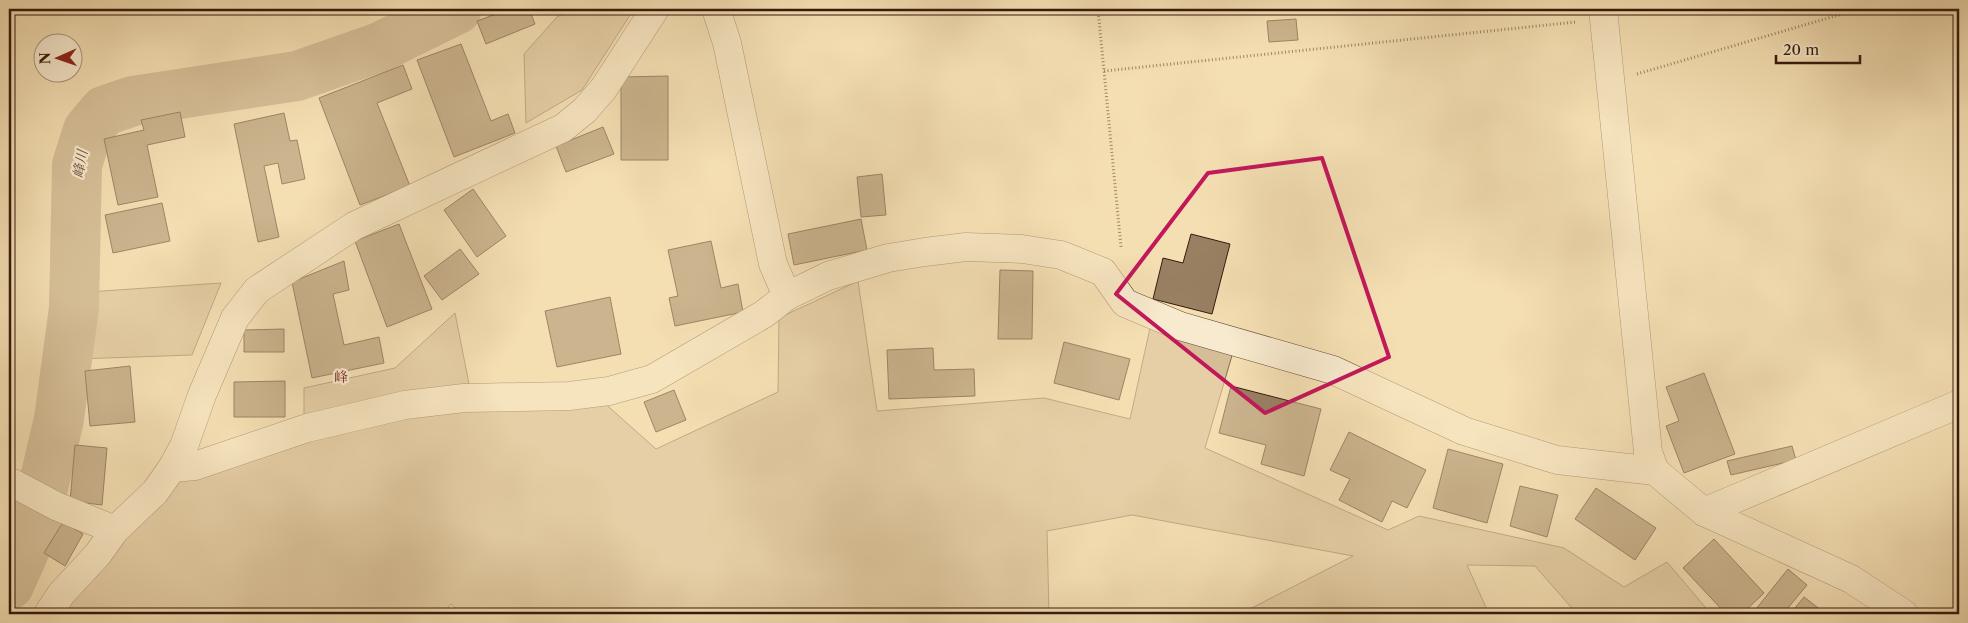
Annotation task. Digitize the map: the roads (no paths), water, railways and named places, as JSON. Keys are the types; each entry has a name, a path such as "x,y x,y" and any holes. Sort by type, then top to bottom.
{"street":[{"path":"57,608 115,530 155,492 172,468 184,446 202,395 235,318 257,290 354,226 563,128 585,110 604,88 655,9"},
{"path":"716,9 727,43 773,264 786,296"},
{"path":"1603,14 1648,452 1655,471 1704,512 1851,579 1904,614"},
{"path":"172,468 196,466 307,428 405,405 464,398 569,396 609,391 652,379 764,314 786,296 828,276 888,258 966,248 1022,249 1061,255 1103,272 1125,303 1180,326 1333,370 1464,431 1557,460 1655,471"},
{"path":"1704,512 1959,404"},
{"path":"11,483 56,506 115,530"}],"waterway":[{"name":"峰川","path":"9,585 33,531 59,419 74,308 77,165 88,130 104,111 133,101 297,76 380,47 457,9"}],"district":[{"name":"峰","path":"341,377"}]}
